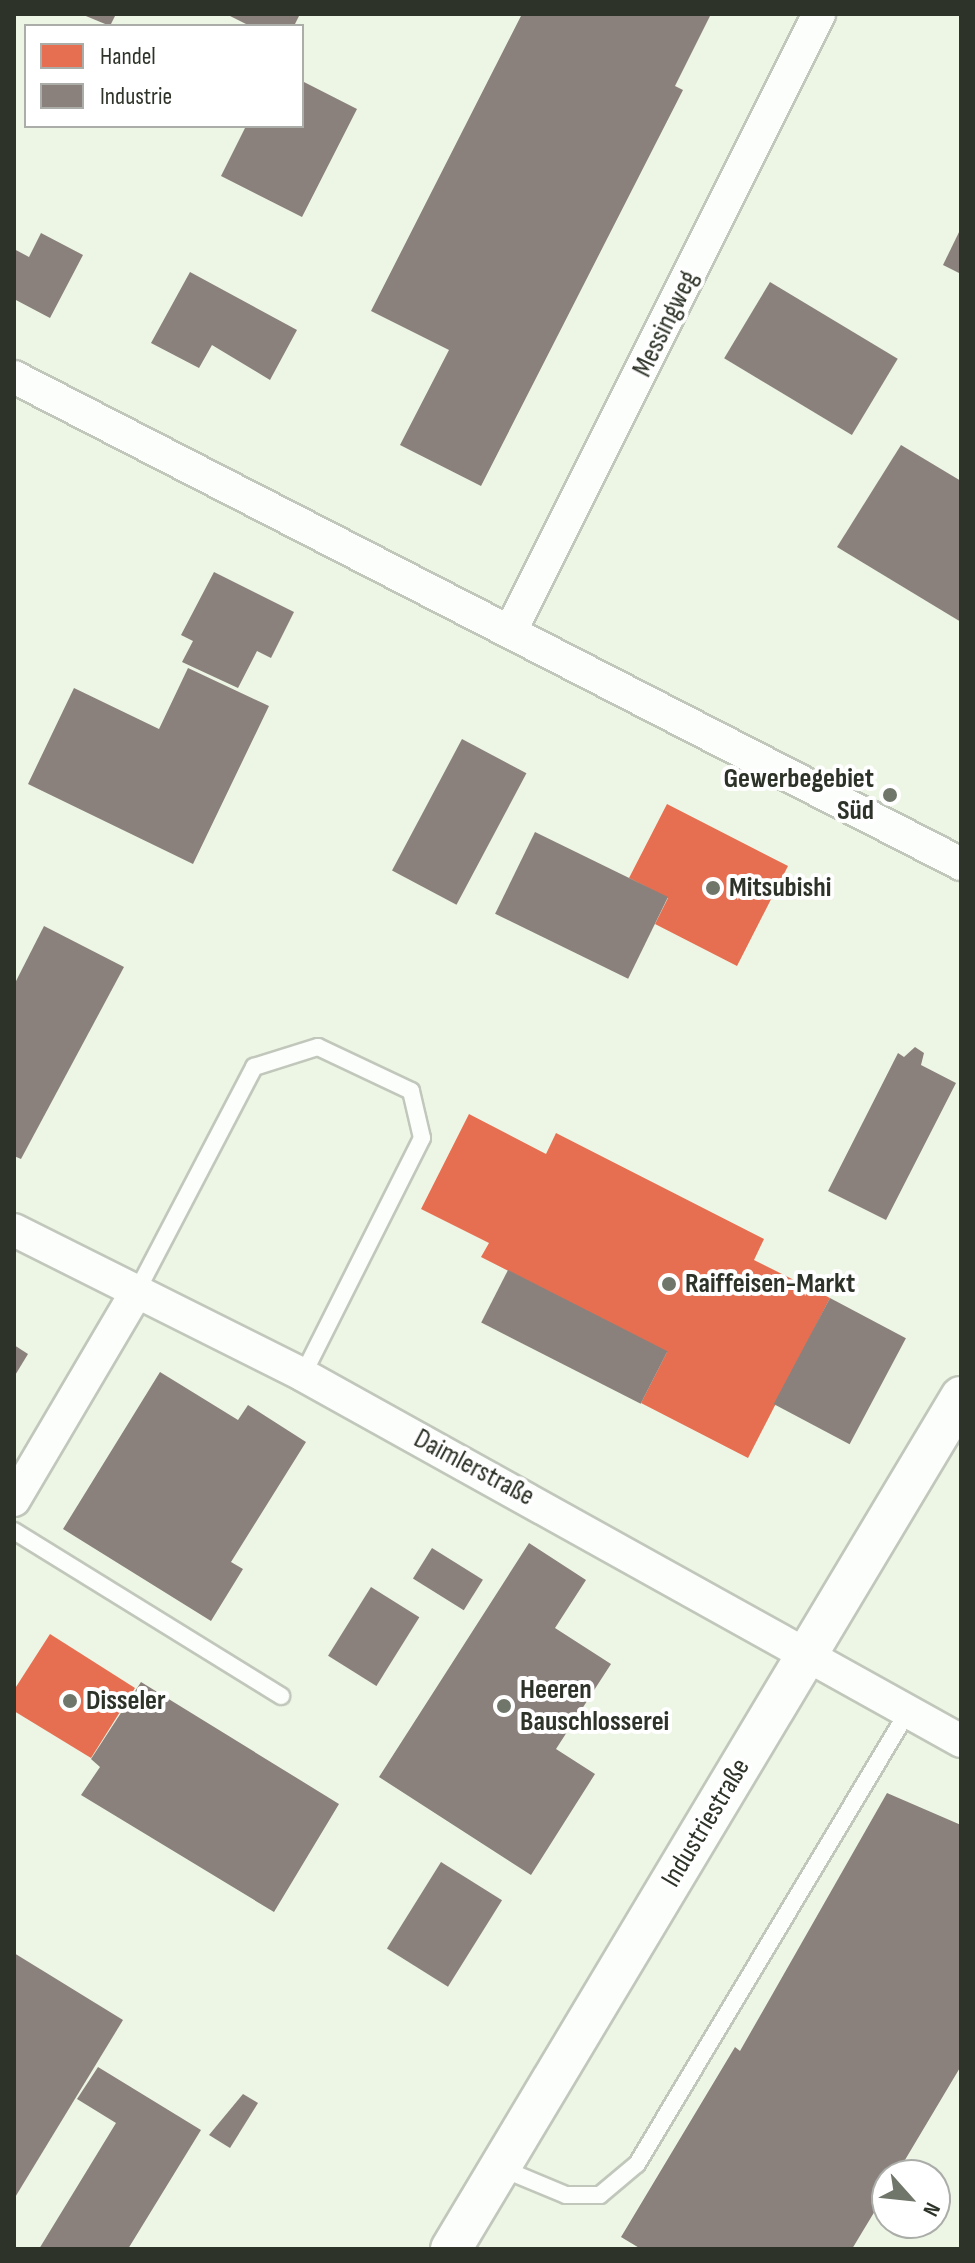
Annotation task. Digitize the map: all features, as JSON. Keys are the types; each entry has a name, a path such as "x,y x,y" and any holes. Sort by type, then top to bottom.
{"street":[{"name":"Messingweg","path":"510,632 819,14"},
{"path":"14,377 961,864"},
{"name":"Daimlerstraße","path":"14,1230 303,1375 580,1526 805,1659 961,1741"},
{"path":"14,1500 137,1291"},
{"name":"Industriestraße","path":"451,2249 805,1659 956,1417"}],"lane":[{"path":"137,1291 254,1067 318,1047 411,1091 422,1138 303,1375"},
{"path":"14,1531 281,1696"},
{"path":"500,2167 566,2195 600,2195 637,2164 907,1713"}],"building: Handel":[{"name":"Mitsubishi","path":"667,804 788,866 737,966 655,924 668,898 629,878"},
{"name":"Raiffeisen-Markt","path":"469,1114 546,1154 556,1133 764,1239 754,1260 830,1298 748,1458 641,1403 667,1352 481,1257 489,1243 421,1209"},
{"name":"Disseler","path":"50,1634 135,1688 91,1758 14,1711 14,1690"}],"building: Industrie":[{"path":"81,14 116,14 111,24"},
{"path":"226,14 300,14 295,24 246,24"},
{"path":"522,14 711,14 675,86 683,90 481,486 400,445 449,350 371,311"},
{"path":"304,82 357,109 302,217 221,176 245,128 304,128"},
{"path":"961,228 961,274 943,265"},
{"path":"41,233 83,255 50,318 14,299 14,249 29,257"},
{"path":"190,272 297,330 270,380 212,345 199,368 151,343"},
{"path":"770,282 898,359 852,435 724,358"},
{"path":"901,445 961,481 961,622 837,547"},
{"path":"214,572 294,612 271,658 257,651 238,688 182,662 193,641 181,635"},
{"path":"188,668 269,706 193,864 28,784 74,688 159,729"},
{"path":"462,739 526,773 457,905 392,871"},
{"path":"535,832 668,897 628,979 495,914"},
{"path":"44,926 124,967 21,1159 14,1156 14,985"},
{"path":"915,1047 924,1053 921,1065 956,1083 886,1220 828,1191 898,1053 904,1057"},
{"path":"508,1270 667,1351 641,1404 481,1323"},
{"path":"830,1298 906,1338 850,1444 774,1404"},
{"path":"14,1345 28,1354 14,1377"},
{"path":"160,1372 238,1420 248,1405 306,1442 231,1562 243,1569 211,1621 63,1529"},
{"name":"Heeren Bauschlosserei","path":"529,1543 586,1580 555,1628 611,1664 556,1749 595,1774 531,1875 379,1777"},
{"path":"432,1548 483,1580 464,1610 413,1579"},
{"path":"371,1587 419,1617 376,1686 328,1656"},
{"path":"141,1682 339,1804 274,1912 81,1795 100,1767 91,1759"},
{"path":"887,1793 961,1825 961,2066 906,2159 871,2159 871,2218 852,2249 641,2249 621,2237 735,2047 740,2051"},
{"path":"441,1862 502,1900 448,1987 387,1949"},
{"path":"14,1953 123,2020 14,2199"},
{"path":"98,2067 201,2130 128,2249 39,2249 116,2123 77,2099"},
{"path":"243,2094 258,2103 230,2148 209,2135"}],"place":[{"name":"Gewerbegebiet Süd","path":"890,795"},
{"name":"Mitsubishi","path":"713,888"},
{"name":"Raiffeisen-Markt","path":"669,1284"},
{"name":"Disseler","path":"70,1701"},
{"name":"Heeren Bauschlosserei","path":"504,1706"}]}
